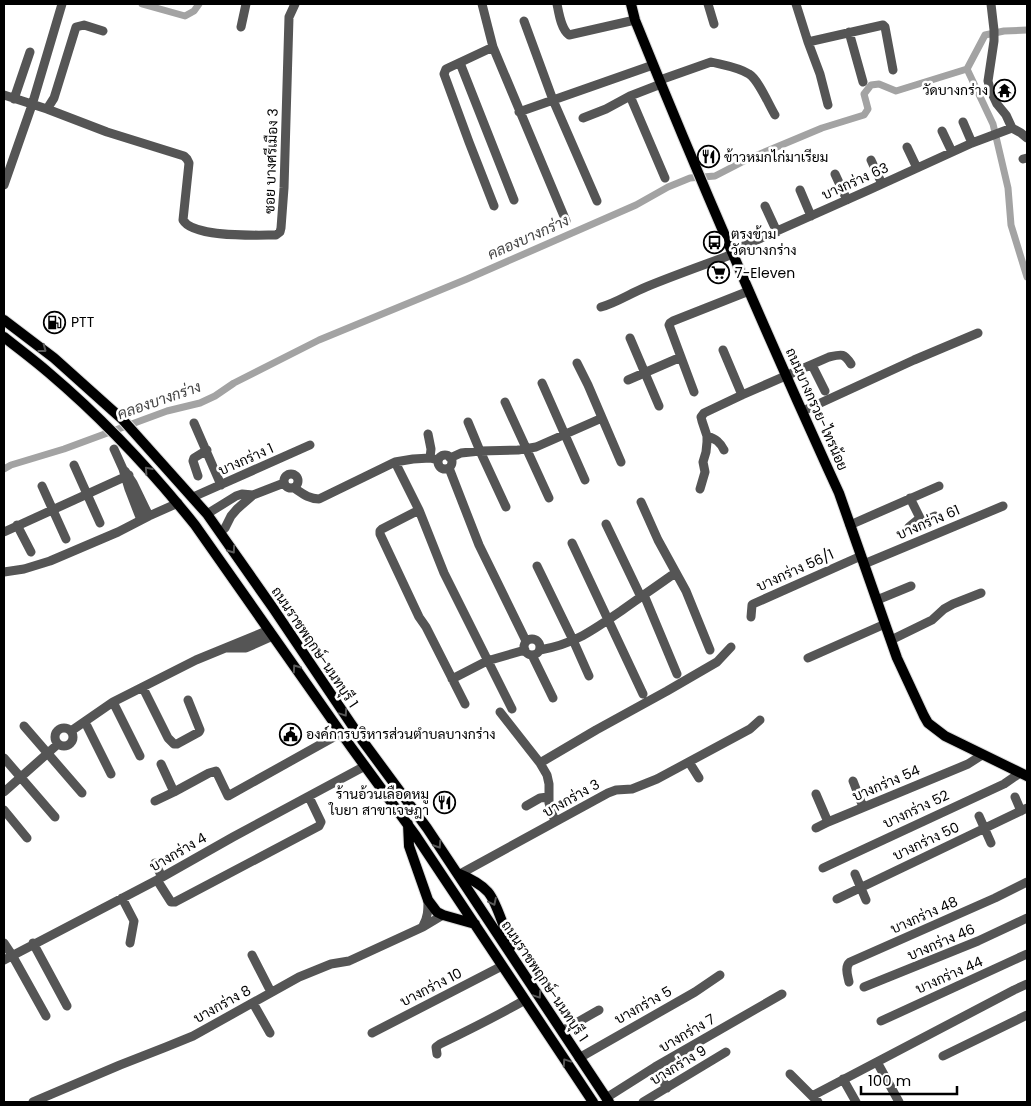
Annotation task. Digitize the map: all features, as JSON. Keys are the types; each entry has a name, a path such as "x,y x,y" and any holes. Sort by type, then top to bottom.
{"main road":[{"name":"ถนนบางกรวย-ไทรน้อย","path":"631,4 635,20 653,65 732,253 832,477 897,658 928,723 945,736 1024,775"},
{"name":"ถนนราชพฤกษ์-นนทบุรี 1","path":"4,320 54,358 122,419 207,514 362,740 458,873 608,1100"},
{"name":"ถนนราชพฤกษ์-นนทบุรี 1","path":"4,337 51,374 105,424 178,503 195,525 341,733 408,824 593,1102"},
{"path":"408,824 409,846 428,900 443,915 474,924"},
{"path":"458,873 487,891 494,901 519,966"}],"street":[{"path":"4,185 32,105 62,4"},
{"path":"241,27 246,4"},
{"name":"ซอย บางศรีเมือง 3","path":"4,95 107,132 184,156 189,163 182,214 184,223 188,226 203,231 225,234 276,235 282,228 290,12 294,4"},
{"path":"482,4 492,46 566,221"},
{"path":"557,4 565,32 569,35 635,20"},
{"path":"708,4 714,24"},
{"path":"796,4 820,74 828,105"},
{"path":"992,4 994,41 988,82 997,104 1006,115 1012,128 1027,136"},
{"path":"524,21 553,100 597,200"},
{"path":"47,109 54,98 76,27 84,24 103,31"},
{"path":"808,42 883,25 885,26 893,70"},
{"path":"850,32 864,82"},
{"path":"492,46 446,69 444,74 494,206"},
{"path":"14,99 30,52"},
{"path":"583,118 661,82 711,62 749,74 754,79 775,115"},
{"path":"460,63 514,200"},
{"path":"519,112 653,65"},
{"path":"630,96 665,178"},
{"path":"962,122 972,143"},
{"name":"บางกร่าง 63","path":"600,307 607,306 666,279 732,253 972,143 1012,128"},
{"path":"942,131 952,152"},
{"path":"907,147 917,168"},
{"path":"871,160 882,184"},
{"path":"835,174 847,200"},
{"path":"800,190 812,216"},
{"path":"765,206 777,232"},
{"path":"694,392 669,325 671,322 749,291"},
{"path":"803,411 978,333"},
{"path":"630,338 659,406"},
{"path":"723,350 742,395"},
{"path":"700,489 705,472 702,462 706,452 707,436 702,415 716,406 829,356 840,354 851,364"},
{"path":"628,380 681,357"},
{"path":"577,363 621,462"},
{"path":"812,365 825,391"},
{"path":"542,383 585,480"},
{"path":"505,402 549,498"},
{"path":"220,532 225,528 231,516 253,495 284,483 288,488 294,488 307,497 320,500 395,462 413,459 434,459 442,456 450,458 461,453 480,451 527,450 536,448 602,418"},
{"path":"468,422 506,507"},
{"path":"194,423 221,485"},
{"path":"428,434 434,459 441,468 450,468"},
{"path":"707,436 718,440 724,450"},
{"name":"บางกร่าง 1","path":"193,497 310,445"},
{"path":"114,449 145,518"},
{"path":"198,476 193,461 194,458 207,450"},
{"path":"450,458 452,463 450,468 480,544 553,698"},
{"path":"395,462 419,510 444,573 512,709"},
{"path":"74,465 100,523"},
{"path":"4,532 126,474"},
{"path":"42,486 66,539"},
{"path":"850,525 939,486"},
{"path":"207,514 236,496 242,494 253,495"},
{"path":"910,498 920,518 924,520 935,516"},
{"path":"641,502 658,540 686,591 710,650"},
{"path":"4,572 24,569 50,561 118,532 178,503"},
{"path":"220,506 231,516"},
{"name":"บางกร่าง 61","path":"862,560 1003,506"},
{"path":"419,510 382,529 380,534 419,617 426,627 465,704"},
{"path":"909,527 920,518"},
{"path":"606,524 643,596 677,674"},
{"path":"17,525 31,552"},
{"path":"572,543 643,694"},
{"name":"บางกร่าง 56/1","path":"751,617 753,604 862,560"},
{"path":"537,566 573,640 588,676"},
{"path":"452,679 487,661 531,649 553,648 573,640 608,620 675,573"},
{"path":"877,600 911,586"},
{"path":"891,640 932,620 944,609 981,593"},
{"path":"808,658 885,624"},
{"path":"71,731 113,702 196,660 225,648 246,648 271,633"},
{"path":"540,763 717,662 730,647"},
{"path":"143,688 168,738 174,744 200,730 188,700"},
{"path":"113,702 140,756"},
{"path":"500,712 524,740 547,775 550,809 555,822"},
{"name":"บางกร่าง 3","path":"458,873 476,866 608,793 638,787 689,762 750,729 760,720"},
{"path":"84,722 111,774"},
{"path":"24,726 82,793"},
{"path":"63,728 71,731 74,738 71,744 65,747 58,744 55,739 56,733 63,728"},
{"path":"155,801 216,771 228,796 341,733"},
{"path":"4,792 58,744"},
{"name":"บางกร่าง 54","path":"816,828 968,764 982,755"},
{"path":"4,758 55,817"},
{"path":"689,762 699,778"},
{"path":"161,764 174,792"},
{"name":"บางกร่าง 4","path":"4,960 160,879 233,837 365,766"},
{"name":"บางกร่าง 52","path":"823,868 1024,775"},
{"path":"854,780 863,807"},
{"path":"816,794 828,822"},
{"path":"155,864 171,902 175,902 319,826 321,822 309,797"},
{"path":"526,806 540,798 548,797"},
{"path":"1015,797 1024,809"},
{"name":"บางกร่าง 50","path":"837,899 1024,809"},
{"path":"4,810 27,838"},
{"path":"979,816 991,844"},
{"path":"473,881 473,870 476,866"},
{"path":"855,874 866,900"},
{"name":"บางกร่าง 48","path":"849,982 847,967 850,962 1027,882"},
{"path":"122,898 134,921 130,943"},
{"path":"423,927 428,918 428,900"},
{"name":"บางกร่าง 8","path":"33,1102 120,1064 166,1048 193,1036 313,971 331,964 349,961 423,927 443,915"},
{"name":"บางกร่าง 46","path":"864,987 978,941 1027,918"},
{"path":"4,943 46,1016"},
{"path":"33,944 67,1006"},
{"name":"บางกร่าง 44","path":"881,1021 1027,954"},
{"path":"252,955 272,992"},
{"name":"บางกร่าง 10","path":"372,1033 502,966"},
{"name":"บางกร่าง 5","path":"579,1058 695,992 720,975"},
{"path":"790,1074 815,1099 843,1079 1027,984"},
{"name":"บางกร่าง 7","path":"608,1100 655,1067 782,994"},
{"path":"437,1054 436,1048 440,1044 480,1025 525,1000"},
{"path":"253,1003 270,1033"},
{"path":"562,1031 599,1010"},
{"path":"942,1056 1027,1015"},
{"name":"บางกร่าง 9","path":"643,1102 726,1052"},
{"path":"877,1062 899,1102"},
{"path":"655,1067 667,1088"},
{"path":"843,1079 856,1102"}],"waterway":[{"path":"142,4 185,16 194,11 199,4"},
{"name":"คลองบางกร่าง","path":"4,469 167,411 200,403 215,396 234,383 319,340 467,279 636,205 668,187 690,178 715,176 748,159 822,128 864,115 868,109 864,94 871,85 879,84 896,91 967,69 985,35 1004,31 1027,30"},
{"path":"967,69 993,124 1008,188 1011,225 1027,277"}],"place":[{"name":"วัดบางกร่าง","path":"1004,90"},
{"name":"ข้าวหมกไก่มาเรียม","path":"708,157"},
{"name":"ตรงข้าม วัดบางกร่าง","path":"715,242"},
{"name":"7-Eleven","path":"719,273"},
{"name":"PTT","path":"55,322"},
{"name":"องค์การบริหารส่วนตำบลบางกร่าง","path":"290,734"},
{"name":"ร้านอ้วนเลือดหมู ใบยา สาขาเจษฎา","path":"445,802"}]}
